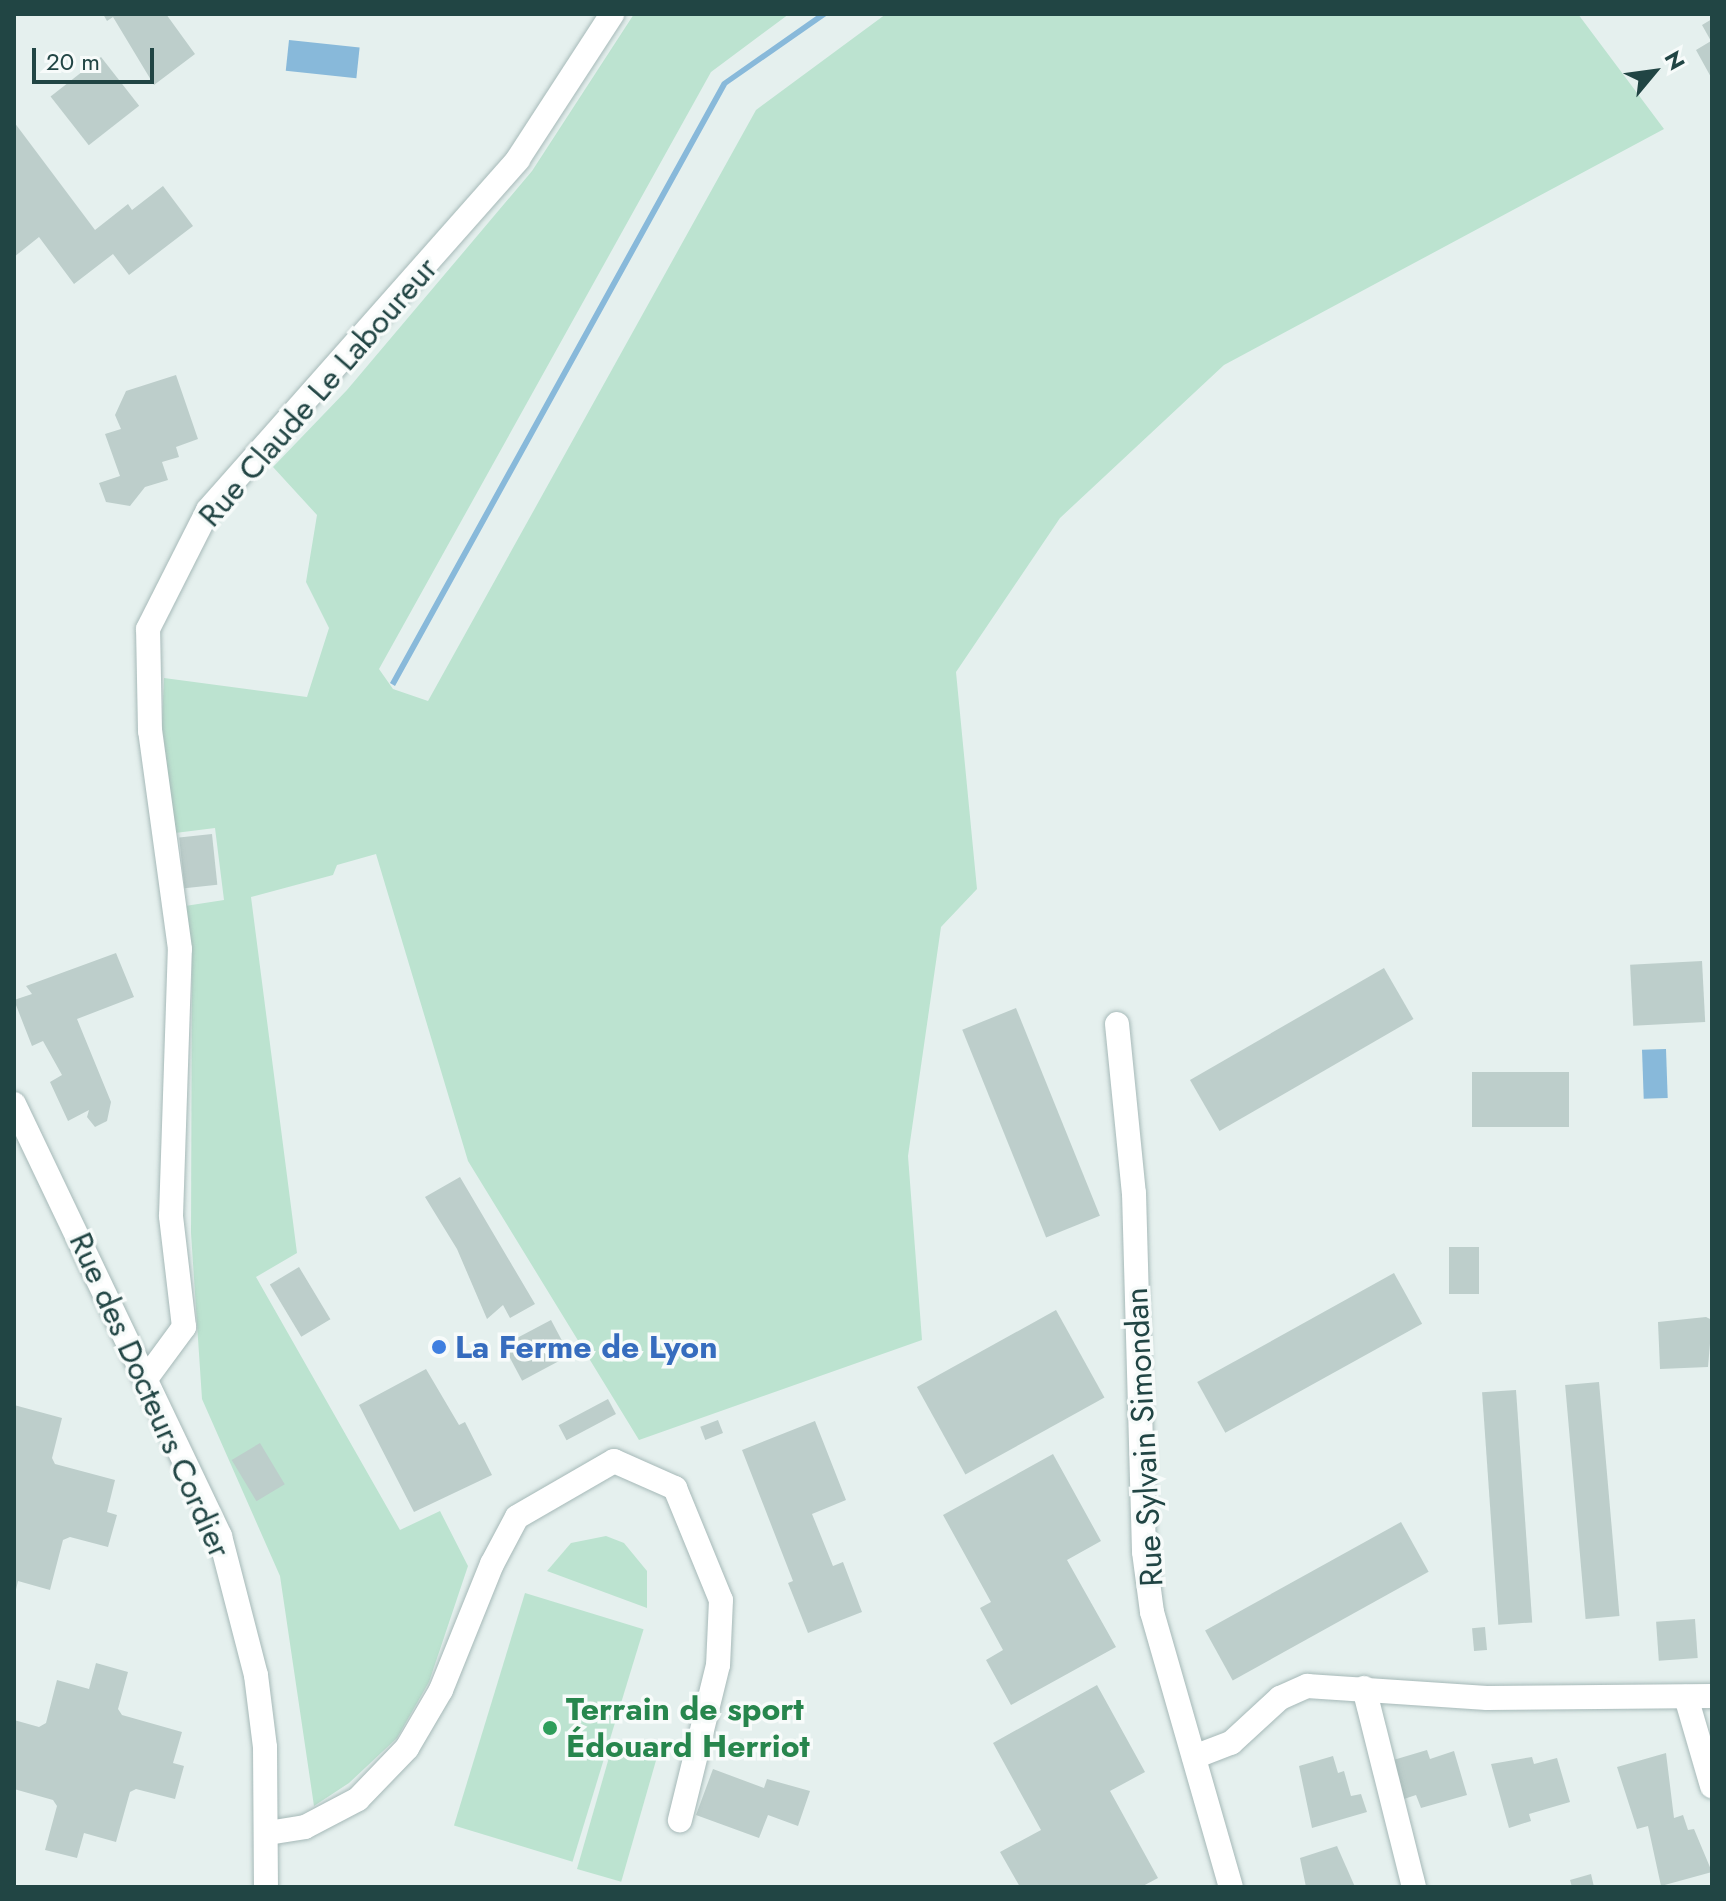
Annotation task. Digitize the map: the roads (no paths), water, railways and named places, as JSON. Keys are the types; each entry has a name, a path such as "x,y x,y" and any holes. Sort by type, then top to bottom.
{"street":[{"name":"Rue Claude Le Laboureur","path":"148,1376 184,1327 171,1216 180,949 150,731 148,629 208,510 518,159 612,14"},
{"name":"Rue Sylvain Simondan","path":"1117,1024 1134,1193 1144,1552 1152,1612 1231,1887"},
{"name":"Rue des Docteurs Cordier","path":"14,1104 148,1376 220,1536 256,1675 268,1833 266,1887"},
{"path":"268,1833 305,1827 358,1799 407,1748 441,1690 492,1564 517,1517 614,1461 675,1488 721,1600 718,1665 680,1820"},
{"path":"1194,1757 1231,1743 1280,1698 1307,1686 1487,1698 1712,1696"},
{"path":"1364,1688 1414,1887"},
{"path":"1686,1697 1712,1786"}],"water":[{"path":"819,14 829,14 727,85 395,686 390,683 722,82"},
{"path":"289,40 360,47 356,78 286,71"},
{"path":"1666,1049 1668,1098 1644,1099 1642,1050"}],"place":[{"name":"La Ferme de Lyon","path":"439,1347"},
{"name":"Terrain de sport Édouard Herriot","path":"550,1728"}]}
